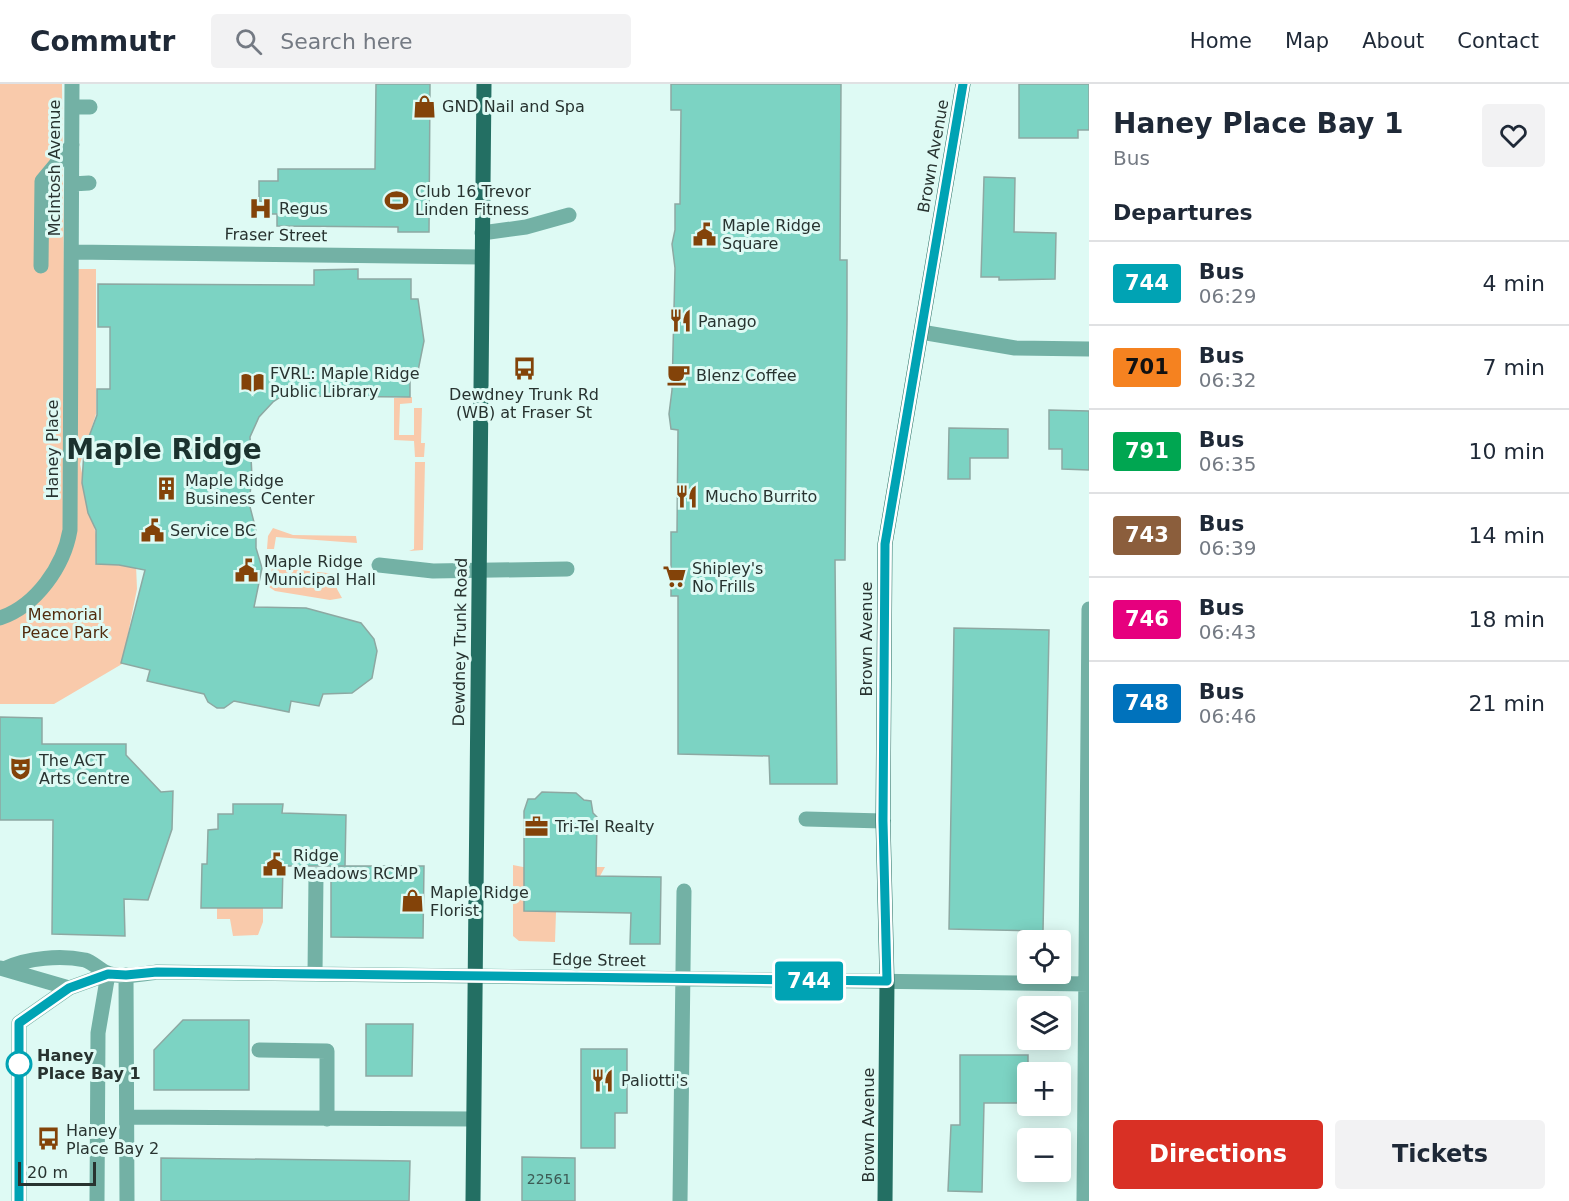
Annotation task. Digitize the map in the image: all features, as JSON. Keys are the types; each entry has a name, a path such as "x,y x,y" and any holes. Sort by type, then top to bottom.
{"main road":[{"name":"Dewdney Trunk Road","path":"473,1201 480,257 484,84"},
{"name":"Brown Avenue","path":"885,1201 887,981 883,821 885,544 963,84"}],"street":[{"name":"McIntosh Avenue","path":"72,84 72,252"},
{"path":"72,107 90,107"},
{"path":"41,266 42,181 72,146"},
{"path":"72,184 89,183"},
{"path":"482,233 526,227 569,215"},
{"name":"Fraser Street","path":"72,252 480,257"},
{"name":"Haney Place","path":"0,618 20,608 45,584 61,559 69,536 72,252"},
{"path":"921,332 1015,348 1089,349"},
{"path":"379,565 433,571 478,572 567,569"},
{"path":"1084,1201 1088,984 1089,609"},
{"path":"806,819 883,821"},
{"path":"315,974 316,875"},
{"path":"680,1201 684,891"},
{"name":"Edge Street","path":"3,968 24,960 87,960 108,974"},
{"name":"Edge Street","path":"3,968 69,988 108,974 157,972 1088,984"},
{"path":"97,1201 98,1033 108,974"},
{"path":"126,975 127,1201"},
{"path":"19,1201 19,1023 69,988"},
{"path":"259,1050 327,1051 327,1119"},
{"path":"127,1117 473,1119"}],"green space":[{"name":"Memorial Peace Park","path":"0,84 62,84 64,269 96,269 96,414 80,464 96,535 95,564 136,565 137,589 122,664 54,704 0,704"},
{"path":"412,397 412,403 400,404 399,435 414,435 414,408 422,408 421,443 425,443 424,457 415,457 414,441 394,440 394,398"},
{"path":"415,462 425,462 423,550 409,551 414,549"},
{"path":"273,528 293,535 356,536 357,543 276,537 274,549 267,549 268,536"},
{"path":"272,567 336,574 337,589 342,598 330,600 275,591 269,587"},
{"path":"513,865 605,867 600,876 524,875 524,911 556,912 555,942 519,941 513,936"},
{"path":"217,908 263,908 263,922 258,935 233,936 230,919 217,919"}],"building":[{"path":"376,84 430,84 429,232 398,232 398,227 277,226 277,214 269,214 269,202 259,201 259,181 278,181 278,169 375,169"},
{"path":"671,84 841,84 840,260 847,260 847,319 845,560 835,560 837,784 770,784 769,756 678,754 678,596 671,596 671,532 677,532 678,430 671,429 669,414 672,390 675,268 672,244 675,230 675,204 680,204 681,110 671,110"},
{"path":"1019,84 1089,84 1089,130 1078,130 1078,138 1019,138"},
{"path":"984,177 1015,178 1014,232 1056,233 1055,279 999,280 999,277 981,277"},
{"name":"Maple Ridge Business Center","path":"358,269 358,279 411,279 411,299 418,299 424,341 418,371 410,371 410,397 282,396 259,417 250,437 252,477 249,503 256,530 256,548 262,568 254,607 306,608 361,623 374,639 377,651 372,678 352,693 323,694 319,706 291,701 289,712 234,701 224,708 217,708 208,702 204,694 147,681 150,670 121,663 145,570 119,565 96,564 96,530 88,513 82,483 84,450 97,415 97,389 110,389 110,327 98,327 98,284 314,285 314,270"},
{"path":"1049,410 1089,411 1089,470 1062,469 1062,449 1049,449"},
{"path":"949,428 1008,429 1008,458 970,458 970,479 948,479"},
{"path":"954,628 1049,630 1043,930 949,929"},
{"path":"0,717 42,718 42,744 126,744 126,755 161,792 173,791 172,829 148,900 124,899 125,936 52,934 53,820 0,820"},
{"path":"542,792 576,793 584,800 591,801 593,813 597,817 596,876 661,877 660,944 630,944 631,913 524,911 524,811 528,799 535,799"},
{"name":"Ridge Meadows RCMP","path":"233,804 283,804 282,813 346,815 345,866 283,866 282,908 201,908 202,864 207,864 208,830 218,829 218,814 233,814"},
{"path":"331,866 424,866 423,938 331,937"},
{"path":"183,1020 249,1020 249,1090 154,1090 154,1050"},
{"path":"366,1024 413,1024 412,1076 366,1076"},
{"path":"581,1049 627,1049 627,1113 615,1113 615,1148 581,1148"},
{"path":"960,1055 1028,1055 1028,1062 1017,1062 1017,1103 984,1103 982,1192 948,1191 951,1125 960,1125"},
{"path":"522,1157 575,1158 575,1201 522,1201"},
{"path":"161,1158 410,1161 409,1201 161,1201"}],"bus line":[{"name":"744","path":"19,1201 19,1023 69,988 108,974 157,972 887,981 883,821 885,544 963,84"}],"place":[{"name":"GND Nail and Spa","path":"424,106"},
{"name":"Club 16 Trevor Linden Fitness","path":"397,200"},
{"name":"Regus","path":"261,208"},
{"name":"Maple Ridge Square","path":"704,234"},
{"name":"Panago","path":"680,321"},
{"name":"Dewdney Trunk Rd (WB) at Fraser St","path":"524,369"},
{"name":"Blenz Coffee","path":"678,375"},
{"name":"FVRL: Maple Ridge Public Library","path":"252,382"},
{"name":"Maple Ridge Business Center","path":"167,489"},
{"name":"Mucho Burrito","path":"687,496"},
{"name":"Service BC","path":"152,530"},
{"name":"Maple Ridge Municipal Hall","path":"246,570"},
{"name":"Shipley's No Frills","path":"674,577"},
{"name":"The ACT Arts Centre","path":"21,769"},
{"name":"Tri-Tel Realty","path":"537,826"},
{"name":"Ridge Meadows RCMP","path":"275,864"},
{"name":"Maple Ridge Florist","path":"412,901"},
{"name":"Haney Place Bay 1","path":"19,1064"},
{"name":"Paliotti's","path":"603,1080"},
{"name":"Haney Place Bay 2","path":"48,1139"}],"district":[{"name":"Maple Ridge","path":"164,449"}]}
